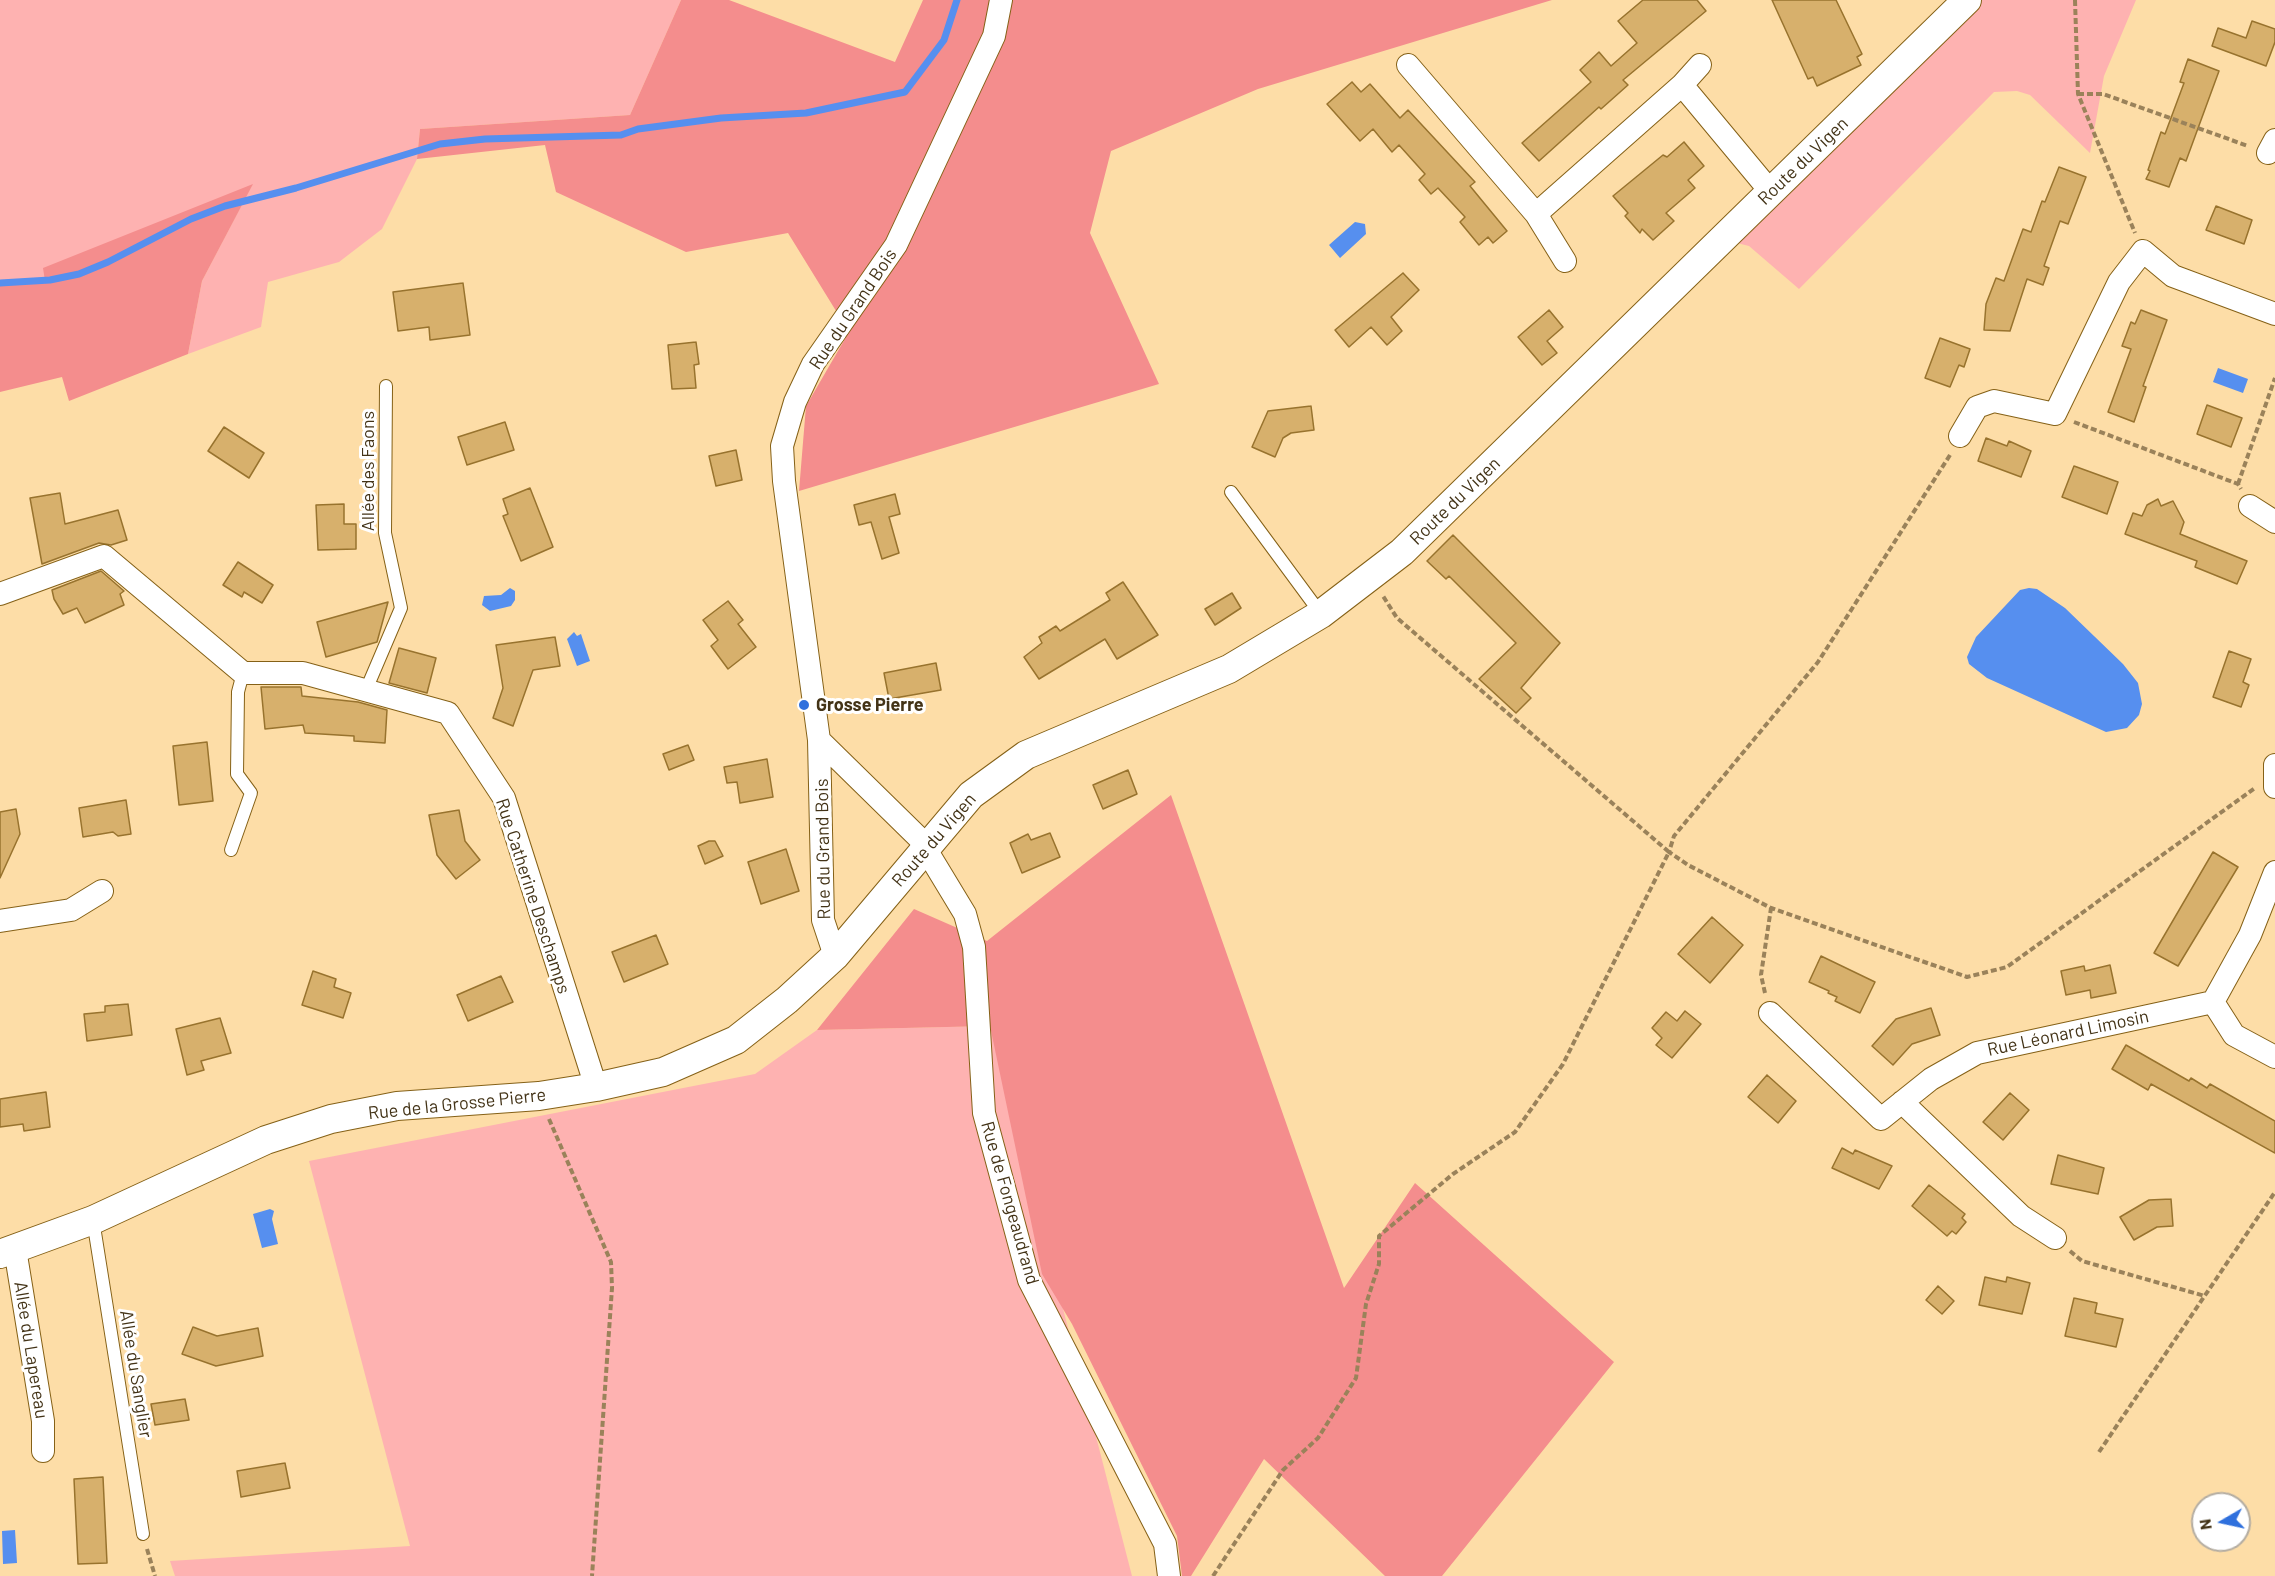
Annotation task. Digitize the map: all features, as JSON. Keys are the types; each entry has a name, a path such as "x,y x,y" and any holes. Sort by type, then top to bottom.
{"street":[{"name":"Rue du Grand Bois","path":"835,956 823,920 819,740 784,481 782,446 795,402 813,364 896,245 994,36 1001,0"},
{"name":"Route du Vigen","path":"878,905 925,846 971,795 1026,754 1229,669 1321,614 1372,577 1402,552 1967,0"},
{"path":"1408,65 1536,214 1565,261"},
{"path":"1536,214 1682,85 1700,65"},
{"path":"1682,85 1771,192"},
{"path":"1960,436 1977,407 1994,401 2055,414 2119,282 2143,251 2174,276 2275,314"},
{"path":"2250,506 2275,522"},
{"path":"0,594 104,556 243,673"},
{"name":"Rue Catherine Deschamps","path":"243,673 303,672 447,713 504,798 596,1087"},
{"name":"Rue du Grand Bois","path":"819,740 925,846"},
{"name":"Rue de Fongeaudrand","path":"925,846 965,914 974,947 984,1113 1029,1280 1165,1544 1169,1576"},
{"path":"2275,872 2250,935 2213,1002 2234,1035 2275,1057"},
{"path":"0,921 70,910 102,891"},
{"name":"Rue de la Grosse Pierre","path":"8,1251 93,1220 266,1140 331,1119 397,1107 539,1096 596,1087 663,1072 736,1040 787,1000 835,956 878,905"},
{"name":"Rue Léonard Limosin","path":"1770,1013 1881,1119 1932,1079 1977,1053 2213,1002"},
{"path":"1902,1102 2021,1216 2055,1238"},
{"name":"Allée du Lapereau","path":"8,1251 43,1421 43,1451"}],"lane":[{"name":"Allée des Faons","path":"366,690 401,608 385,533 386,386"},
{"path":"1231,492 1321,614"},
{"path":"231,850 251,793 237,774 238,692 243,673"},
{"name":"Allée du Sanglier","path":"93,1220 143,1534"}],"path":[{"path":"2075,0 2078,94 2143,251"},
{"path":"2078,94 2103,94 2271,147"},
{"path":"2238,484 2275,378"},
{"path":"2055,414 2238,484 2250,506"},
{"path":"1213,1576 1283,1470 1318,1438 1356,1378 1366,1304 1379,1264 1379,1236 1453,1174 1515,1132 1563,1064 1669,852 1674,836 1818,662 1943,467 1960,436"},
{"path":"1372,577 1397,618 1669,852 1688,865 1771,908 1967,977 2007,967 2274,776"},
{"path":"1770,1013 1761,975 1771,908"},
{"path":"539,1096 610,1262 612,1288 592,1576"},
{"path":"2099,1452 2275,1192"},
{"path":"2055,1238 2082,1262 2205,1296"},
{"path":"143,1534 155,1576"}],"shaded area":[{"path":"0,0 681,0 630,115 420,129 417,159 382,229 339,262 268,282 261,327 188,354 202,281 252,185 50,280 0,283"},
{"path":"681,0 729,0 895,62 923,0 1552,0 1258,89 1111,151 1090,233 1159,384 799,491 806,406 849,332 788,233 686,252 556,192 545,145 417,159 420,129 630,115"},
{"path":"1971,0 2136,0 2104,76 2090,153 2030,95 2017,91 1994,92 1799,289 1749,246 1733,242"},
{"path":"253,184 202,281 188,354 69,401 62,377 0,392 0,283 45,281 43,268"},
{"path":"1171,795 1344,1288 1415,1183 1614,1362 1442,1576 1385,1576 1264,1459 1191,1576 1182,1576 1177,1536 1072,1324 1042,1274 990,1026 817,1030 914,909 987,941"},
{"path":"990,1026 1132,1576 175,1576 170,1561 410,1546 309,1161 755,1074 817,1030"}],"water":[{"path":"1355,222 1365,224 1366,234 1340,258 1329,245"},
{"path":"2218,368 2248,379 2243,393 2213,382"},
{"path":"510,588 515,591 515,600 511,606 490,611 482,605 484,596 501,595"},
{"path":"2037,589 2065,608 2123,664 2138,683 2142,704 2139,715 2127,728 2106,732 1987,678 1969,664 1967,657 1976,637 2020,590"},
{"path":"574,632 577,636 581,634 590,661 577,666 567,639"},
{"path":"270,1209 274,1211 272,1219 278,1244 262,1248 253,1214"},
{"path":"15,1530 17,1563 3,1564 2,1531"}],"building":[{"path":"1643,0 1697,0 1706,11 1623,80 1628,85 1601,109 1599,107 1539,161 1522,143 1591,82 1580,70 1599,52 1611,66 1637,43 1618,21"},
{"path":"1772,0 1836,0 1862,54 1857,57 1861,65 1817,86 1813,77 1808,79"},
{"path":"2252,21 2275,29 2275,42 2266,66 2212,46 2218,28 2246,38"},
{"path":"2188,59 2219,71 2186,161 2180,158 2169,187 2146,179 2161,132 2165,134 2184,83 2180,82"},
{"path":"1352,82 1361,92 1370,84 1400,118 1408,110 1475,182 1470,186 1507,231 1493,243 1488,237 1479,245 1460,222 1465,217 1438,188 1431,194 1419,180 1425,174 1399,145 1392,152 1373,129 1360,141 1327,104"},
{"path":"1684,142 1704,166 1688,180 1695,188 1666,213 1674,221 1653,240 1642,229 1640,233 1625,216 1628,213 1613,196 1663,155 1667,157"},
{"path":"2059,167 2086,177 2068,224 2060,221 2044,266 2049,268 2043,285 2027,279 2010,331 1984,330 1986,304 1996,278 2004,281 2023,229 2031,232 2042,201 2045,202"},
{"path":"2216,206 2252,220 2244,244 2206,230"},
{"path":"1403,273 1419,290 1391,317 1402,331 1387,345 1371,327 1349,347 1335,330"},
{"path":"463,283 470,335 430,340 429,327 398,331 393,292"},
{"path":"1549,310 1563,327 1547,341 1557,353 1542,365 1518,337"},
{"path":"2141,310 2167,320 2143,386 2146,387 2134,422 2108,412 2131,349 2122,346 2131,322 2135,324"},
{"path":"1940,338 1970,349 1964,367 1959,365 1950,387 1925,378"},
{"path":"696,342 699,364 694,365 696,388 672,389 668,345"},
{"path":"2207,405 2242,418 2231,447 2197,434"},
{"path":"1311,406 1314,430 1291,433 1283,438 1275,457 1252,447 1268,411"},
{"path":"505,422 514,450 467,465 458,437"},
{"path":"224,427 264,453 249,478 208,451"},
{"path":"1986,438 2007,446 2009,441 2031,451 2021,477 1978,461"},
{"path":"736,450 742,480 716,486 709,456"},
{"path":"2074,466 2118,482 2107,514 2062,497"},
{"path":"530,488 553,547 521,561 503,516 508,514 503,499"},
{"path":"60,493 65,524 118,510 127,540 111,545 99,543 42,564 30,498"},
{"path":"895,494 900,514 889,517 899,553 882,559 871,522 859,525 854,505"},
{"path":"2158,499 2161,506 2173,501 2184,522 2180,534 2247,561 2237,584 2195,567 2197,561 2125,534 2133,513 2142,516 2147,505"},
{"path":"344,504 344,524 356,524 356,549 318,550 316,505"},
{"path":"1453,535 1560,643 1521,688 1531,698 1516,713 1479,679 1516,643 1449,576 1446,579 1427,561"},
{"path":"238,562 273,585 262,603 244,592 242,597 223,585"},
{"path":"101,571 124,591 120,594 124,605 85,623 77,608 63,614 54,599 52,590"},
{"path":"1123,582 1158,635 1117,659 1105,639 1039,679 1024,657 1042,643 1039,637 1056,626 1060,631 1110,600 1106,593"},
{"path":"1232,593 1241,608 1215,625 1205,609"},
{"path":"728,601 743,620 738,624 756,647 728,669 711,646 718,640 703,620"},
{"path":"388,602 377,642 326,657 317,622"},
{"path":"555,637 560,666 533,670 513,726 493,718 503,688 496,645"},
{"path":"399,648 436,658 427,693 389,683"},
{"path":"2229,651 2251,659 2243,682 2249,685 2241,707 2213,697"},
{"path":"936,663 941,690 889,699 884,673"},
{"path":"261,687 301,687 302,696 358,702 387,710 385,743 354,741 354,736 305,733 303,725 265,729"},
{"path":"207,742 213,801 179,805 173,746"},
{"path":"688,745 694,760 669,770 663,754"},
{"path":"767,759 773,797 740,803 737,782 727,783 724,767"},
{"path":"1128,770 1137,794 1103,809 1093,785"},
{"path":"126,800 131,834 118,836 113,832 83,837 79,808"},
{"path":"16,809 20,834 0,878 0,812"},
{"path":"459,810 465,841 480,860 456,879 437,855 429,815"},
{"path":"1050,833 1060,857 1022,873 1010,843 1028,834 1031,840"},
{"path":"715,841 723,856 705,864 698,846"},
{"path":"786,849 799,891 761,904 748,862"},
{"path":"2213,852 2238,867 2178,966 2154,953"},
{"path":"1712,917 1743,945 1710,983 1678,954"},
{"path":"656,935 668,964 624,982 612,952"},
{"path":"1821,956 1875,982 1860,1013 1835,1001 1837,997 1828,993 1829,991 1809,982"},
{"path":"2110,965 2116,993 2091,998 2090,990 2066,995 2061,971 2084,966 2085,971"},
{"path":"313,971 336,979 334,987 351,993 343,1018 302,1005"},
{"path":"501,976 513,1002 468,1021 457,995"},
{"path":"128,1004 132,1035 87,1041 84,1014 105,1012 105,1006"},
{"path":"1931,1008 1940,1035 1912,1044 1893,1065 1872,1046 1896,1019"},
{"path":"1685,1011 1701,1024 1672,1058 1656,1045 1662,1038 1652,1028 1666,1012 1677,1021"},
{"path":"220,1018 231,1053 201,1061 204,1070 187,1075 176,1029"},
{"path":"2126,1045 2189,1081 2191,1078 2207,1088 2210,1084 2275,1121 2275,1153 2151,1084 2148,1090 2112,1069"},
{"path":"1767,1075 1796,1101 1778,1123 1748,1097"},
{"path":"46,1092 50,1127 24,1131 23,1124 0,1127 0,1099"},
{"path":"2010,1093 2029,1110 2003,1140 1983,1122"},
{"path":"1842,1148 1853,1154 1855,1150 1892,1166 1879,1189 1832,1168"},
{"path":"2058,1155 2104,1168 2098,1194 2051,1184"},
{"path":"1929,1185 1965,1214 1962,1218 1966,1222 1956,1234 1952,1231 1947,1236 1912,1206"},
{"path":"2171,1199 2173,1226 2157,1227 2134,1240 2120,1217 2149,1200"},
{"path":"1985,1277 2006,1282 2007,1277 2030,1283 2022,1314 1979,1305"},
{"path":"1938,1286 1954,1301 1942,1314 1926,1300"},
{"path":"2074,1298 2097,1303 2095,1313 2123,1319 2116,1347 2065,1336"},
{"path":"193,1327 217,1336 258,1328 263,1356 216,1366 182,1354"},
{"path":"185,1399 189,1420 155,1425 151,1404"},
{"path":"285,1463 290,1488 241,1497 237,1471"},
{"path":"103,1477 107,1563 78,1564 74,1479"}],"waterway":[{"path":"0,283 50,280 79,274 108,262 191,219 225,206 296,188 440,144 485,139 621,135 638,129 721,118 806,113 905,92 944,40 957,0"}],"place":[{"name":"Grosse Pierre","path":"804,705"}]}
